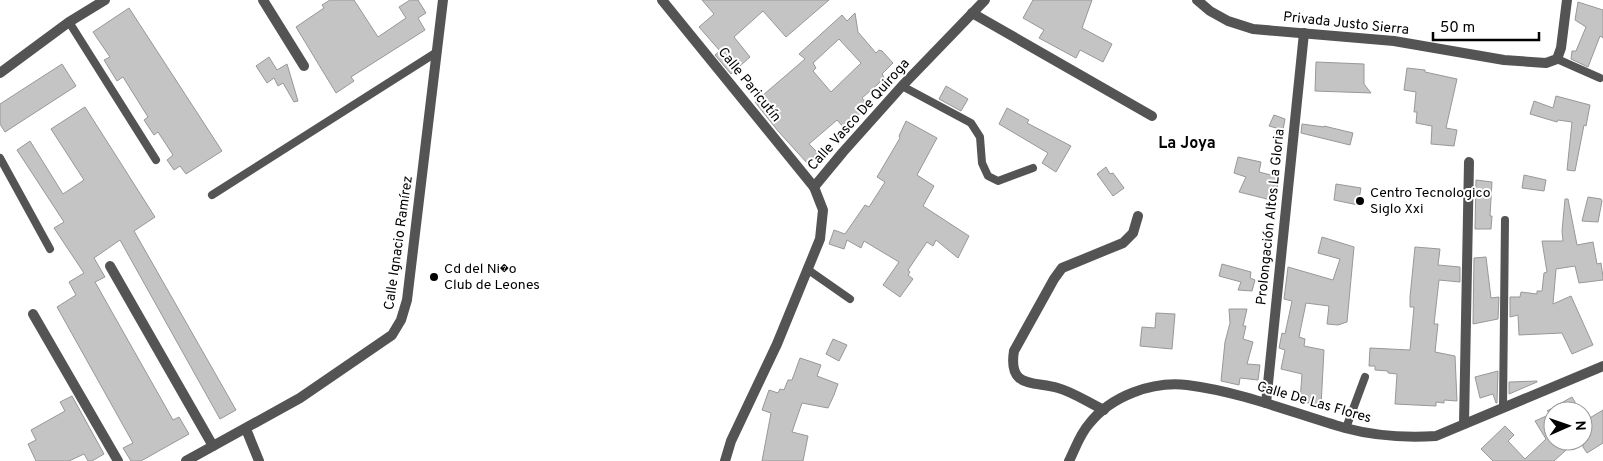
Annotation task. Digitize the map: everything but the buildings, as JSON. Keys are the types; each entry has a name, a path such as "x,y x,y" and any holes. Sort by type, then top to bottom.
{"street":[{"path":"0,73 69,22 104,0"},
{"path":"263,0 304,66"},
{"name":"Calle Ignacio Ramírez","path":"186,461 300,398 392,335 402,320 407,300 443,0"},
{"name":"Calle Vasco De Quiroga","path":"725,461 731,440 777,344 820,239 823,226 823,210 814,187 902,86 985,0"},
{"name":"Privada Justo Sierra","path":"1197,0 1210,11 1228,21 1253,29 1394,41 1504,60 1546,63 1557,59"},
{"path":"1557,59 1561,48 1567,0"},
{"name":"Calle Paricutín","path":"668,2 814,187"},
{"path":"972,14 1152,116"},
{"name":"Prolongación Altos La Gloria","path":"1266,403 1304,33"},
{"path":"1464,424 1469,162"},
{"path":"1104,410 1059,388 1028,383 1016,376 1012,365 1014,351 1062,268 1123,243 1133,233 1138,216"},
{"path":"110,266 213,446"},
{"path":"33,314 118,461"},
{"name":"Calle De Las Flores","path":"1069,461 1088,424 1109,404 1151,386 1186,385 1266,403 1346,428 1381,435 1436,436 1603,366"},
{"path":"246,429 259,461"}],"lane":[{"path":"69,22 156,160"},
{"path":"212,195 437,52"},
{"path":"1557,59 1600,78"},
{"path":"902,86 971,123 980,138 982,164 988,176 998,181 1033,168"},
{"path":"0,158 50,249"},
{"path":"1503,408 1505,220"},
{"path":"807,269 850,299"},
{"path":"1346,428 1365,377"}],"place":[{"name":"Centro Tecnologico Siglo Xxi","path":"1360,201"},
{"name":"Cd del Ni�o Club de Leones","path":"434,277"}],"district":[{"name":"La Joya","path":"1187,144"}]}
